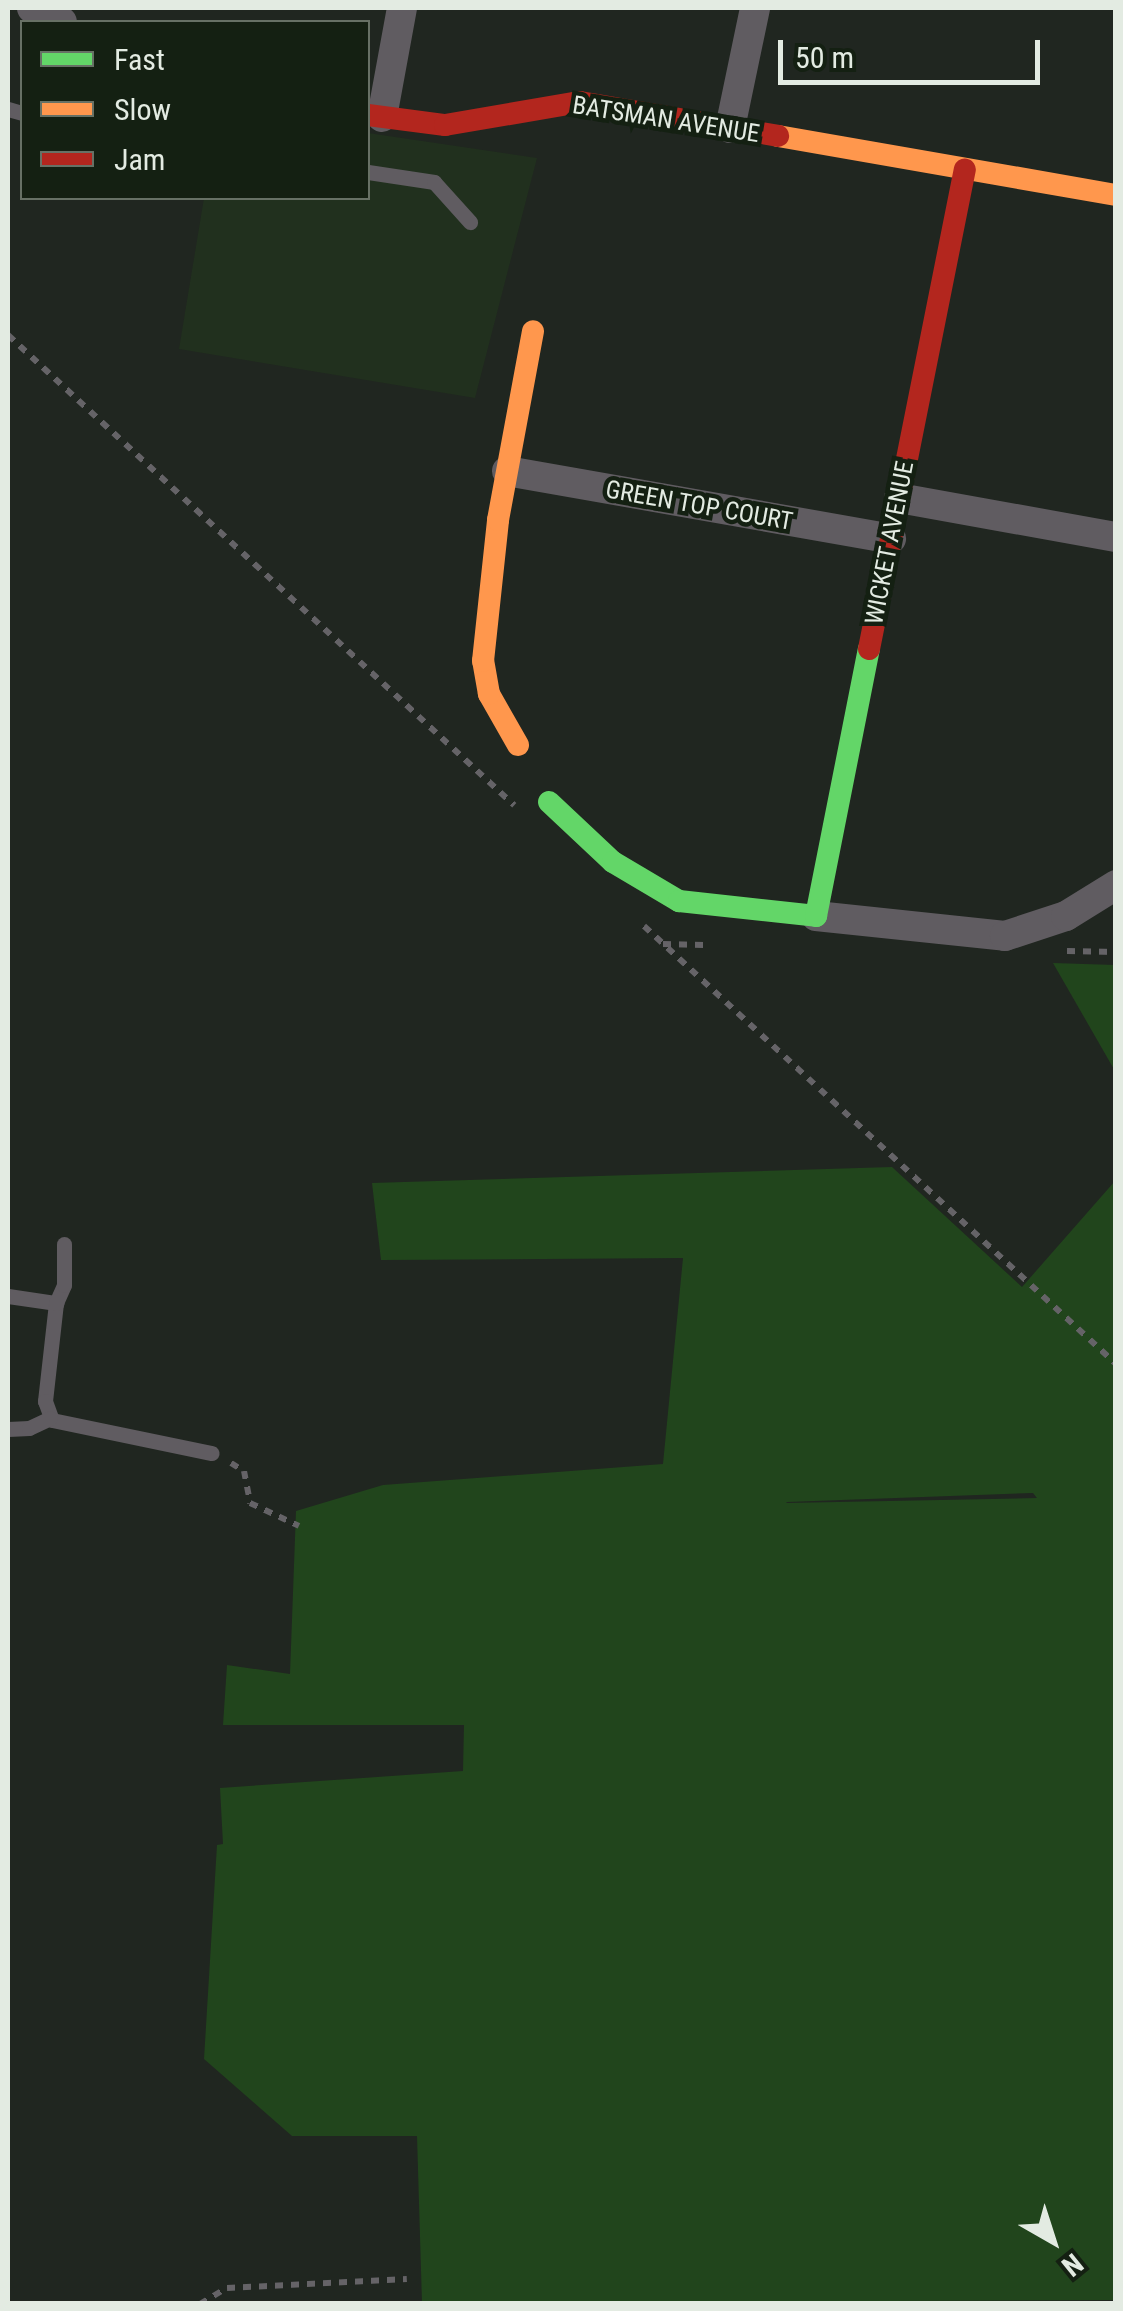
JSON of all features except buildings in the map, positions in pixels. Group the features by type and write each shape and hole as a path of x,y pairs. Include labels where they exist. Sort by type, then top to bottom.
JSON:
{"street":[{"path":"32,8 58,20"},
{"path":"375,116 402,8"},
{"path":"730,128 755,8"},
{"name":"BATSMAN AVENUE","path":"375,116 445,125 580,102 1116,195"},
{"name":"WICKET AVENUE","path":"816,916 965,170"},
{"path":"518,745 489,694 483,660 507,471 533,331"},
{"name":"GREEN TOP COURT","path":"507,471 891,539"},
{"path":"900,498 1116,537"},
{"path":"549,802 613,862 680,901 1005,936 1066,916 1116,886"}],"lane":[{"path":"370,172 434,182 470,222"},
{"path":"50,1418 45,1401 56,1304 64,1285 64,1244"},
{"path":"8,1296 56,1304"},
{"path":"8,1428 30,1428 50,1418 212,1452"}],"path":[{"path":"212,1452 244,1470 250,1503 298,1526"},
{"path":"200,2304 227,2288 407,2278"}],"shaded area":[{"path":"370,133 537,158 475,398 179,349 204,200 370,200"}],"green space":[{"path":"1053,963 1115,965 1115,1071"},
{"path":"892,1167 1022,1287 1115,1181 1115,2300 422,2303 417,2136 292,2136 204,2059 217,1845 223,1844 220,1788 463,1771 464,1725 223,1725 227,1665 290,1674 296,1511 383,1485 663,1464 683,1258 381,1260 372,1183","holes":["1033,1493 1037,1498 786,1503"]}],"traffic: fast":[{"path":"549,802 613,862 679,901 816,916 869,649"}],"traffic: slow":[{"path":"778,136 1116,195"},
{"path":"518,745 489,694 483,661 498,520 533,331"}],"traffic: jam":[{"path":"370,115 445,125 580,102 778,136"},
{"path":"869,649 965,170"}]}
